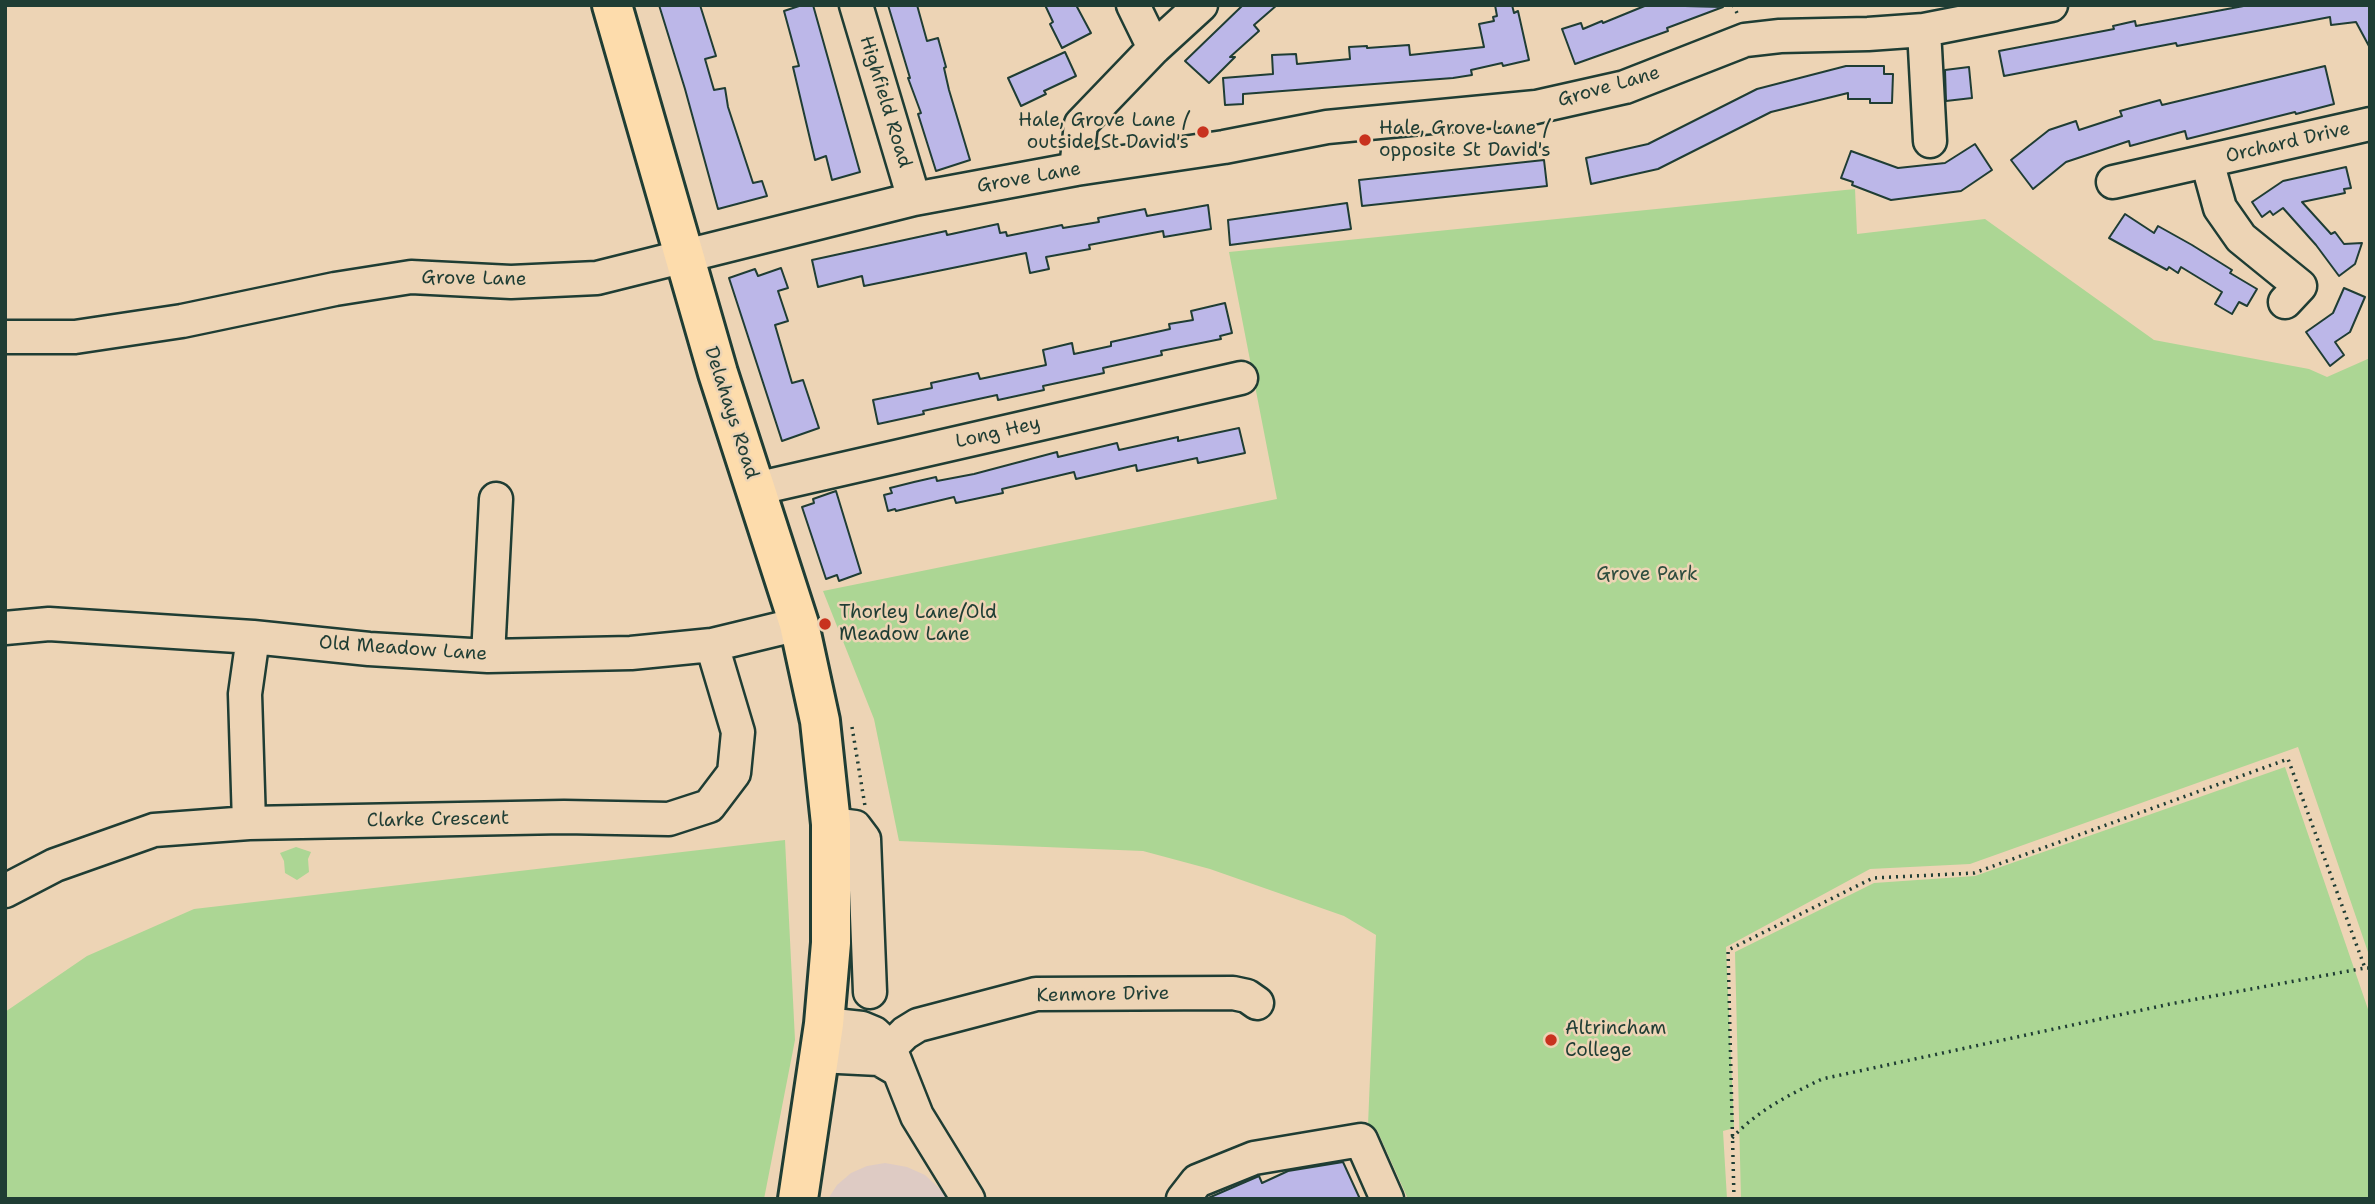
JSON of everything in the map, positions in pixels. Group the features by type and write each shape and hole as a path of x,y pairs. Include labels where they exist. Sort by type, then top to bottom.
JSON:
{"main road":[{"name":"Delahays Road","path":"612,5 684,256 799,624 820,721 831,824 831,943 822,1040 798,1199"}],"street":[{"name":"Highfield Road","path":"856,5 914,199"},
{"path":"1133,5 1154,47"},
{"path":"1076,169 1081,124 1154,47 1201,5"},
{"name":"Grove Lane","path":"5,337 75,337 183,321 335,289 411,278 511,282 597,278 914,199 1076,169 1224,147 1327,127 1536,107 1625,87 1745,40 1924,30 2052,5"},
{"path":"1924,30 1929,142"},
{"name":"Orchard Drive","path":"2113,182 2370,124"},
{"name":"Orchard Drive","path":"2207,161 2220,208 2241,238 2300,286 2285,302"},
{"name":"Long Hey","path":"755,489 1241,379"},
{"path":"488,656 496,499"},
{"name":"Old Meadow Lane","path":"5,628 49,624 488,656 631,653 712,645 799,624"},
{"path":"249,823 244,694 253,637"},
{"name":"Clarke Crescent","path":"5,891 55,864 154,830 249,823 564,817 669,819 709,806 734,772 738,732 712,645"},
{"path":"831,824 855,828 864,839 870,992"},
{"name":"Kenmore Drive","path":"889,1059 905,1033 918,1025 1036,995 1233,993 1247,996 1257,1003"},
{"path":"822,1040 889,1059 917,1116 968,1199"},
{"path":"1183,1199 1197,1181 1254,1158 1361,1140 1387,1199"}],"path":[{"path":"1732,1138 1748,1122 1780,1100 1822,1079 2170,1004 2367,968 2288,760 1974,873 1873,878 1728,950 1732,1138 1734,1199"}],"shaded area":[{"path":"885,1163 907,1167 925,1175 951,1199 828,1199 837,1185 851,1173 867,1166"}],"green space":[{"name":"Grove Park","path":"1855,189 1857,234 1985,219 2154,340 2309,369 2327,377 2370,358 2370,958 2298,747 1970,864 1870,869 1726,947 1734,1128 1723,1131 1727,1199 1408,1199 1377,1130 1368,1125 1376,935 1344,916 1210,869 1143,851 899,841 874,719 823,591 1277,499 1229,252"},
{"path":"2285,767 2370,1015 2370,1199 1741,1199 1735,952 1874,883 1975,876"},
{"path":"785,840 795,1040 764,1199 5,1199 5,1012 87,956 194,909"},
{"path":"296,847 311,852 308,859 309,872 297,880 285,873 280,853"}],"building":[{"path":"659,5 700,5 716,56 705,59 714,90 725,88 728,107 753,183 762,181 767,196 718,209"},
{"path":"802,5 813,5 860,172 832,180 826,156 815,160 793,67 799,66 784,11"},
{"path":"888,5 917,5 927,41 938,38 949,90 970,160 936,171"},
{"path":"1045,5 1076,5 1091,33 1062,48 1050,24 1053,22"},
{"path":"1243,5 1277,5 1254,25 1259,31 1230,57 1235,57 1209,83 1185,61"},
{"path":"1495,5 1512,5 1514,13 1518,11 1529,60 1471,70 1472,75 1453,78 1243,94 1243,104 1225,105 1223,78 1273,74 1272,55 1296,54 1297,64 1350,59 1349,47 1409,45 1410,55 1484,47 1479,24 1494,21 1493,17 1497,16"},
{"path":"1647,5 1723,7 1667,28 1668,31 1575,64 1562,29 1581,23 1583,29"},
{"path":"2249,5 2370,5 2370,48 2356,22 2331,25 2330,17 2004,76 1999,51 2114,29 2113,26 2135,21 2136,26"},
{"path":"1065,52 1076,76 1044,91 1046,94 1021,106 1008,78"},
{"path":"1846,66 1884,66 1884,74 1893,74 1892,103 1848,99 1848,93 1771,112 1658,169 1591,184 1586,158 1648,144 1757,89"},
{"path":"2325,66 2334,104 2187,139 2185,131 2130,146 2129,141 2066,162 2033,189 2011,160 2049,130 2076,121 2079,130 2122,116 2120,111 2160,100 2162,105"},
{"path":"1969,67 1972,98 1946,101 1945,70"},
{"path":"1975,144 1992,170 1961,191 1891,200 1841,178 1851,151 1898,168 1945,163"},
{"path":"1544,160 1547,186 1362,206 1359,180"},
{"path":"2346,167 2351,188 2344,189 2345,193 2302,202 2331,234 2335,232 2344,244 2362,243 2355,264 2339,276 2283,208 2273,215 2270,211 2262,217 2252,202 2283,181"},
{"path":"1347,203 1351,229 1230,245 1228,220"},
{"path":"1208,205 1211,229 1164,237 1163,231 1089,245 1090,249 1046,257 1049,269 1030,273 1026,253 864,286 862,276 818,287 812,260 946,231 947,235 998,224 1000,233 1006,232 1007,236 1062,225 1063,228 1099,222 1098,218 1145,209 1147,216"},
{"path":"2125,214 2154,233 2158,226 2232,270 2230,273 2257,289 2247,306 2239,302 2232,314 2215,304 2222,292 2181,267 2178,273 2169,267 2167,270 2109,238"},
{"path":"781,268 788,288 778,291 788,321 775,325 792,383 803,380 819,428 782,441 729,278 755,269 758,276"},
{"path":"2344,288 2365,297 2350,332 2335,342 2344,355 2330,366 2306,332 2333,313"},
{"path":"1225,303 1232,333 1220,336 1221,339 1161,351 1162,355 1103,368 1104,373 1043,386 1044,390 998,400 997,395 878,424 873,400 932,388 931,383 978,373 980,379 1046,365 1043,350 1072,343 1074,354 1111,346 1111,342 1170,329 1169,324 1193,320 1191,311"},
{"path":"1239,428 1245,453 1198,463 1197,458 1137,471 1136,465 1076,479 1074,472 1002,489 1003,493 956,503 954,497 896,511 888,511 884,495 892,493 890,488 914,482 974,474 1057,452 1058,457 1117,443 1119,450 1178,437 1178,441"},
{"path":"836,491 861,573 839,581 837,575 826,579 802,507 814,503 813,499"},
{"path":"1343,1162 1360,1199 1206,1199 1259,1176 1262,1183 1288,1171"}],"place":[{"name":"Hale, Grove Lane / outside St David's","path":"1203,132"},
{"name":"Hale, Grove Lane / opposite St David's","path":"1365,140"},
{"name":"Thorley Lane/Old Meadow Lane","path":"825,624"},
{"name":"Altrincham College","path":"1551,1040"}]}
